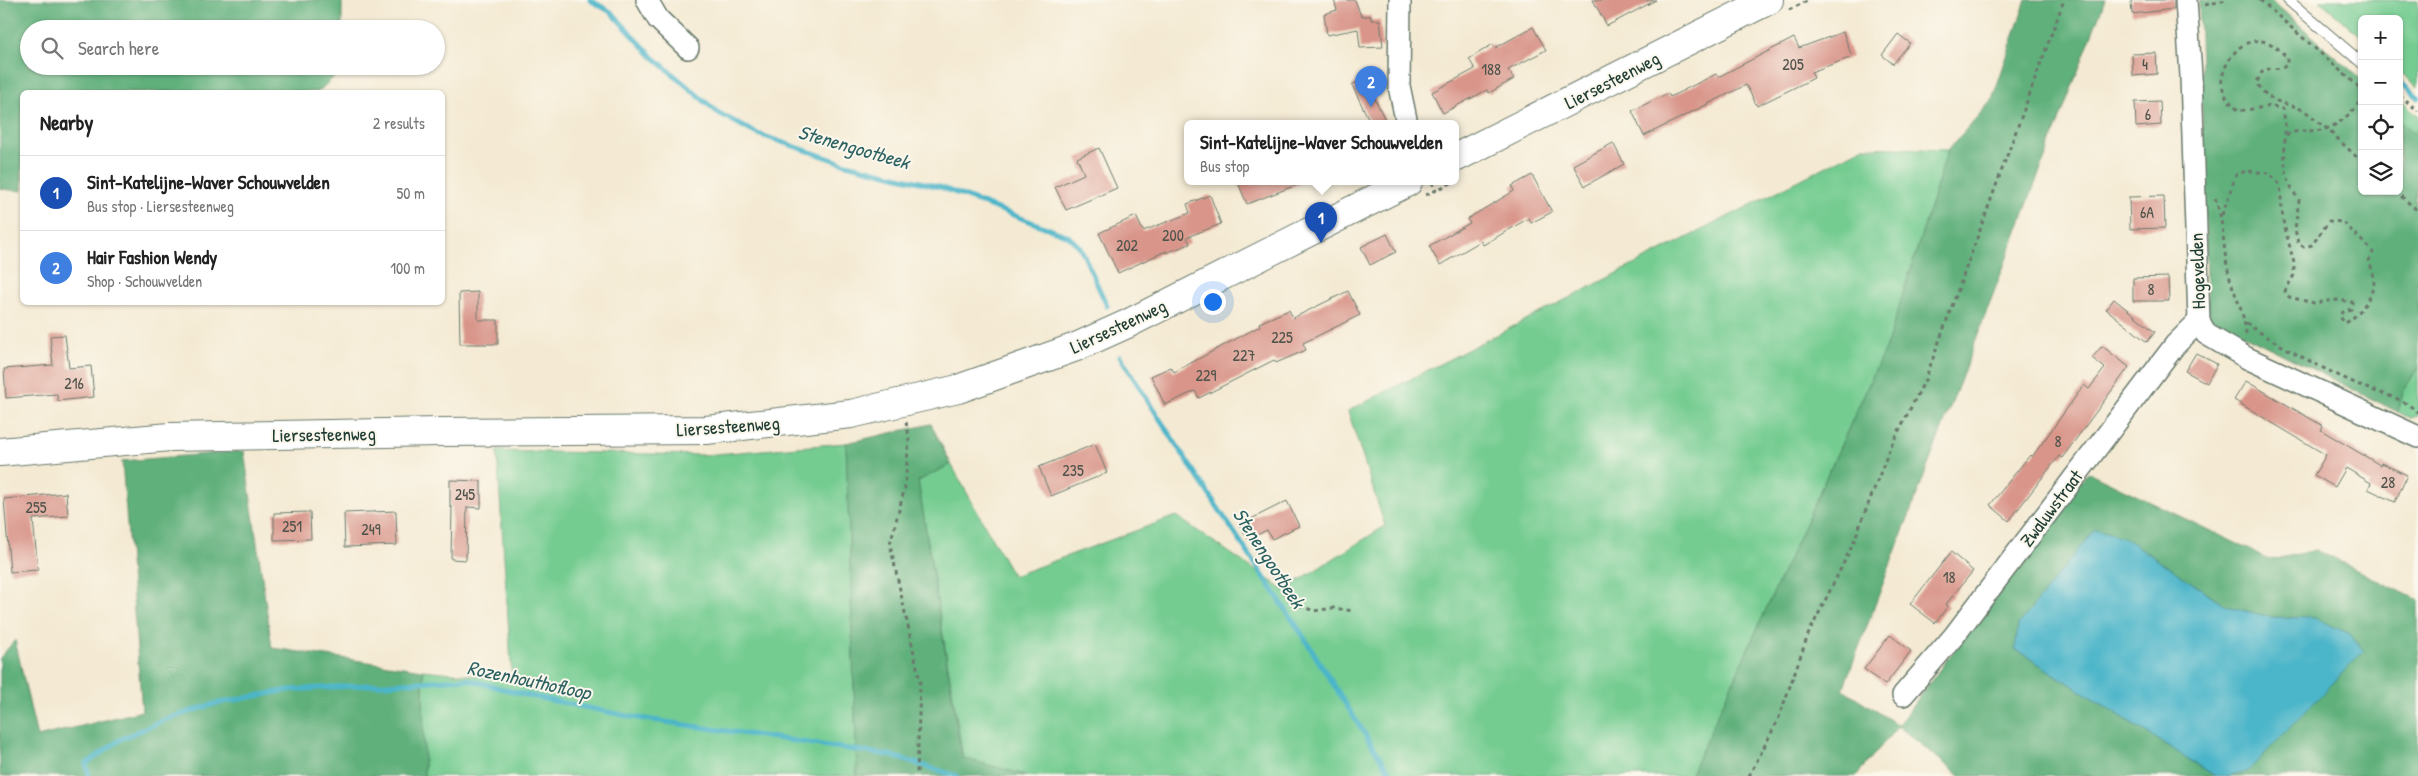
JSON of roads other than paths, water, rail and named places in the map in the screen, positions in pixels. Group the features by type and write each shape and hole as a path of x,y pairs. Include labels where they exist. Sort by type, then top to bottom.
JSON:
{"main road":[{"name":"Liersesteenweg","path":"1459,156 1769,0"},
{"name":"Liersesteenweg","path":"0,452 170,437 706,430 851,414 958,389 1076,347 1127,324 1402,185"}],"street":[{"path":"647,0 658,19 688,48"},
{"path":"1400,0 1399,86 1406,120"},
{"name":"Hogevelden","path":"2186,0 2192,76 2199,321 2206,334 2247,358 2418,436"},
{"name":"Zwaluwstraat","path":"1903,695 1954,636 2175,345 2199,321"}],"lane":[{"path":"2288,0 2358,61"}],"water":[{"path":"2095,529 2123,537 2227,606 2270,617 2315,618 2350,634 2364,651 2248,771 2227,776 2215,776 2015,649 2018,625"}],"waterway":[{"name":"Stenengootbeek","path":"590,0 611,12 653,57 717,112 755,133 846,164 940,187 1068,236 1080,247 1107,306"},
{"path":"2403,85 2418,97"},
{"name":"Stenengootbeek","path":"1120,356 1393,776"},
{"name":"Rozenhouthofloop","path":"89,776 86,764 121,739 164,720 214,704 288,690 466,679 526,695 632,717 889,755 957,776"}],"place":[{"name":"Hair Fashion Wendy","path":"1371,107"},
{"name":"Sint-Katelijne-Waver Schouwvelden","path":"1321,243"}]}
